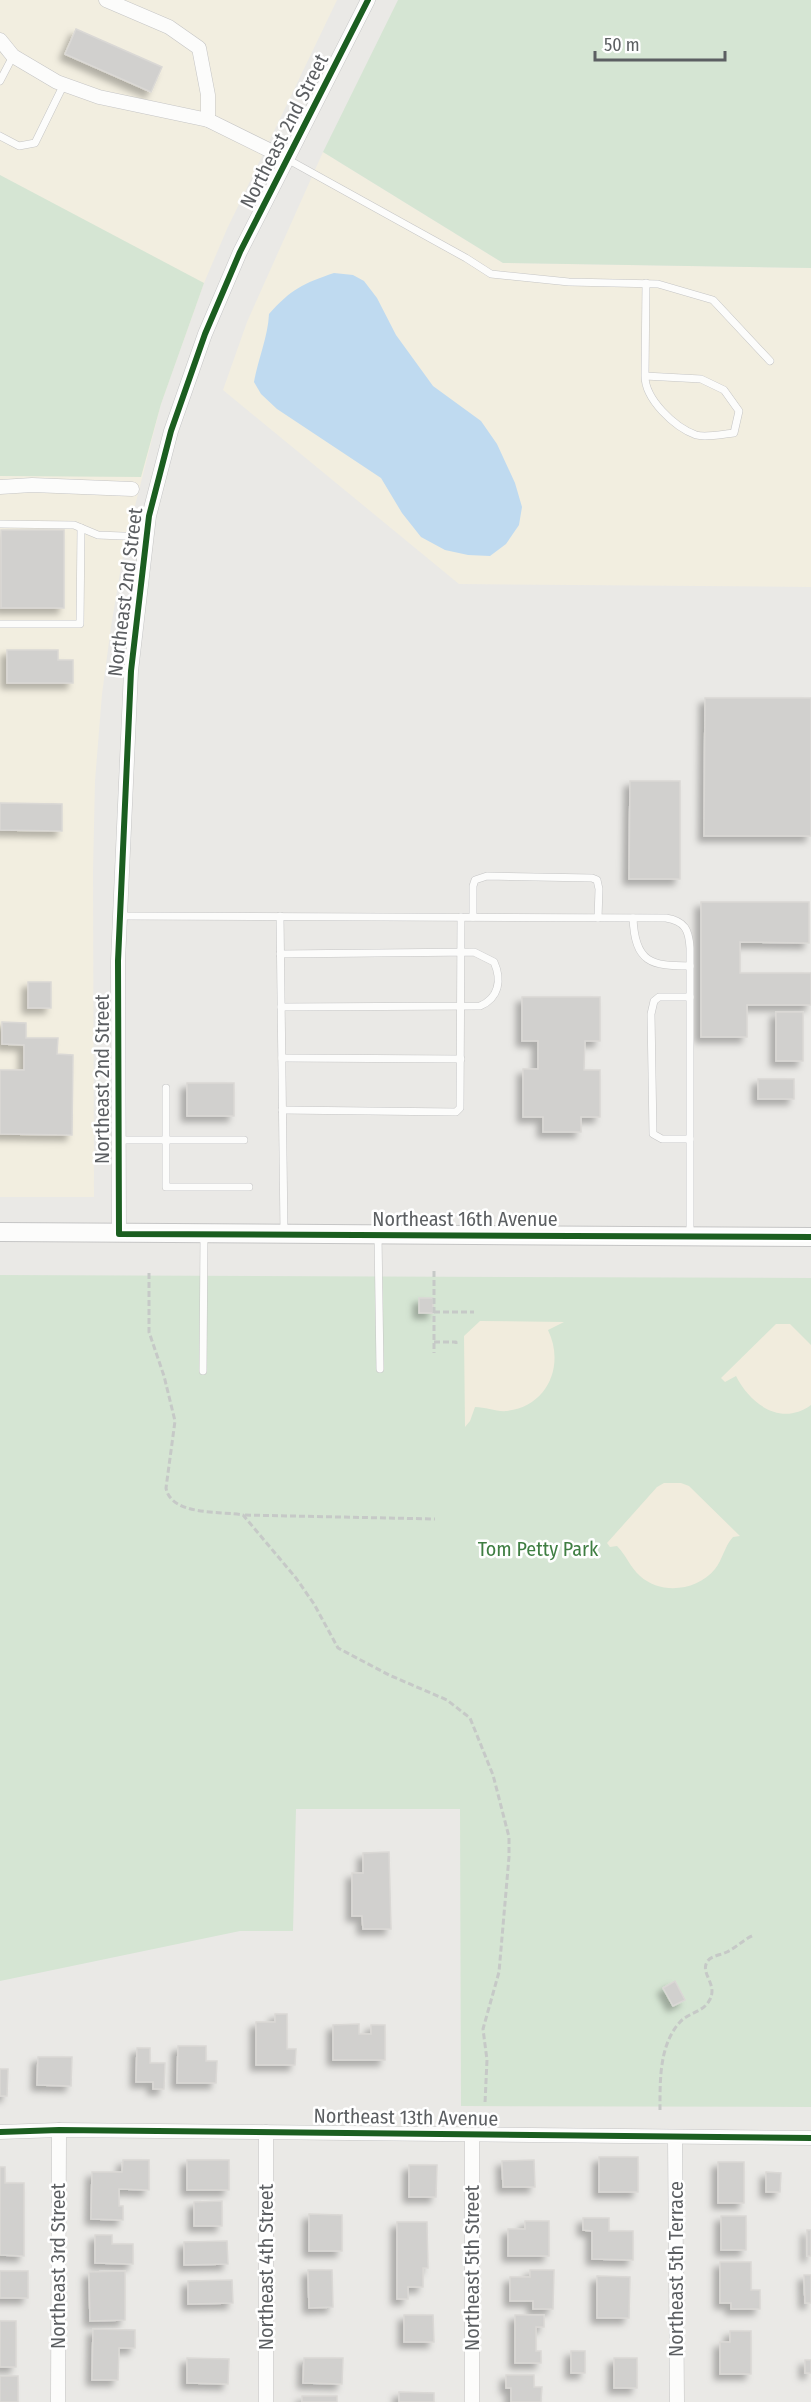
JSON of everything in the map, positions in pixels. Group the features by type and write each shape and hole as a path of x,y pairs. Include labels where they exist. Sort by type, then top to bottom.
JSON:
{"street":[{"path":"106,0 169,27 199,48 208,95 208,120"},
{"name":"Northeast 2nd Street","path":"119,1234 117,979 131,671 150,516 171,431 205,334 240,252 368,0"},
{"path":"0,40 14,57 64,84 99,97 208,120 288,159"},
{"path":"0,487 32,485 132,489"},
{"name":"Northeast 16th Avenue","path":"0,1232 811,1237"},
{"name":"Northeast 13th Avenue","path":"0,2133 59,2130 811,2138"},
{"name":"Northeast 3rd Street","path":"58,2402 59,2130"},
{"name":"Northeast 4th Street","path":"266,2132 266,2402"},
{"name":"Northeast 5th Street","path":"472,2135 472,2402"},
{"name":"Northeast 5th Terrace","path":"675,2137 677,2402"}],"lane":[{"path":"0,81 14,57"},
{"path":"0,136 19,146 35,143 64,84"},
{"path":"288,159 491,274 569,282 658,284 713,300 770,361"},
{"path":"645,376 701,379 724,390 739,411 734,433 697,435 666,417 645,387 645,376 646,284"},
{"path":"0,524 74,525 98,536 147,537"},
{"path":"0,624 81,624 81,528"},
{"path":"473,917 475,880 487,876 592,878 597,880 599,889 598,918"},
{"path":"120,915 666,918 682,923 689,932 690,966 690,1236"},
{"path":"280,915 284,1234"},
{"path":"282,1110 456,1112 461,1103 461,917"},
{"path":"633,918 636,944 645,958 656,964 690,966"},
{"path":"280,954 474,952 494,962 498,976 498,988 493,999 480,1006 281,1007"},
{"path":"690,997 659,997 654,1001 651,1014 653,1134 662,1139 690,1139"},
{"path":"282,1058 461,1059"},
{"path":"166,1088 166,1187 249,1187"},
{"path":"118,1140 244,1140"},
{"path":"203,1371 204,1234"},
{"path":"378,1235 380,1369"}],"path":[{"path":"434,1271 434,1353"},
{"path":"149,1273 149,1332 164,1376 175,1421 166,1488 171,1501 198,1511 243,1515 435,1519"},
{"path":"434,1312 474,1312"},
{"path":"434,1342 456,1342 456,1347"},
{"path":"243,1515 296,1578 314,1604 338,1648 389,1675 447,1700 470,1718 493,1774 509,1837 499,1971 483,2029 487,2060 485,2103"},
{"path":"660,2110 664,2053 673,2031 681,2020 701,2010 711,1998 712,1985 706,1971 708,1959 726,1953 754,1935"}],"shaded area":[{"path":"0,0 337,0 227,229 204,283 161,404 124,549 102,694 95,781 94,1197 0,1197"},
{"path":"323,152 503,263 811,268 811,587 459,584 223,390 247,322"}],"green space":[{"path":"398,0 811,0 811,268 503,263 323,152"},
{"path":"0,175 204,283 161,404 141,477 0,476"},
{"name":"Tom Petty Park","path":"0,1275 811,1278 811,2107 461,2106 460,1809 296,1809 293,1931 240,1931 0,1981"}],"sand":[{"path":"480,1321 564,1322 548,1330 555,1357 549,1382 542,1392 521,1408 499,1411 475,1407 465,1427 464,1336"},
{"path":"776,1324 790,1324 811,1345 811,1405 789,1414 778,1413 758,1403 749,1395 736,1376 725,1382 721,1378"},
{"path":"664,1483 681,1483 689,1486 740,1536 733,1537 718,1565 707,1576 699,1582 679,1588 658,1586 649,1582 640,1576 617,1546 610,1547 607,1543 657,1487"}],"water":[{"path":"334,273 353,275 364,281 377,298 396,335 433,386 481,421 497,444 515,483 522,507 519,525 506,544 490,556 468,555 445,550 421,537 402,513 381,478 277,409 261,394 254,382 269,314 298,288"}],"building":[{"path":"76,29 162,67 151,92 65,54"},
{"path":"1,530 64,530 64,608 1,608"},
{"path":"7,650 58,650 58,660 73,660 73,683 7,683"},
{"path":"705,698 811,698 811,836 704,836"},
{"path":"630,781 680,781 680,879 629,879"},
{"path":"0,803 62,804 62,831 0,830"},
{"path":"701,902 809,902 809,943 740,942 740,973 811,973 811,1005 747,1005 747,1037 701,1037"},
{"path":"28,982 51,982 51,1008 28,1008"},
{"path":"522,997 600,997 600,1041 585,1041 584,1070 600,1070 600,1117 581,1117 581,1132 543,1132 543,1117 523,1117 523,1069 538,1069 538,1041 522,1041"},
{"path":"776,1012 803,1012 803,1061 776,1061"},
{"path":"2,1022 26,1023 26,1038 58,1038 57,1054 73,1055 72,1135 0,1134 0,1070 24,1070 24,1045 2,1044"},
{"path":"758,1079 794,1079 794,1099 758,1099"},
{"path":"187,1083 234,1083 234,1116 187,1116"},
{"path":"419,1298 433,1298 433,1313 419,1313"},
{"path":"389,1852 391,1929 363,1929 362,1916 352,1916 352,1873 363,1873 363,1853"},
{"path":"675,1981 685,2000 673,2006 663,1988"},
{"path":"275,2014 287,2014 287,2049 296,2049 295,2065 256,2065 256,2022 275,2022"},
{"path":"359,2024 359,2034 371,2034 371,2025 385,2025 385,2060 333,2060 333,2025"},
{"path":"178,2046 206,2046 206,2061 217,2061 216,2083 177,2083"},
{"path":"137,2048 150,2048 150,2063 165,2063 164,2089 153,2089 153,2082 136,2082"},
{"path":"38,2057 72,2057 71,2086 37,2085"},
{"path":"0,2069 8,2069 7,2096 0,2096"},
{"path":"599,2157 638,2157 638,2192 599,2192"},
{"path":"123,2160 149,2160 149,2190 119,2189 119,2206 123,2206 123,2220 91,2219 92,2172 122,2172"},
{"path":"187,2160 229,2160 229,2190 187,2190"},
{"path":"534,2160 535,2187 503,2187 502,2161"},
{"path":"718,2162 744,2162 744,2203 718,2203"},
{"path":"409,2165 437,2165 436,2197 409,2197"},
{"path":"0,2167 5,2167 5,2183 24,2183 24,2256 0,2255"},
{"path":"766,2172 781,2173 780,2192 766,2192"},
{"path":"222,2201 222,2226 194,2226 194,2202"},
{"path":"309,2214 342,2215 342,2251 309,2251"},
{"path":"721,2216 746,2216 746,2250 721,2250"},
{"path":"583,2218 609,2218 609,2231 633,2231 633,2260 592,2259 592,2231 583,2230"},
{"path":"525,2221 549,2221 549,2256 508,2256 508,2229 525,2229"},
{"path":"397,2222 427,2222 428,2268 423,2268 423,2287 408,2287 408,2299 397,2299"},
{"path":"807,2230 811,2230 811,2256 807,2256"},
{"path":"95,2235 112,2235 112,2244 133,2244 133,2264 95,2263"},
{"path":"227,2241 228,2264 184,2265 184,2242"},
{"path":"720,2262 751,2262 751,2290 760,2290 760,2309 731,2309 731,2303 720,2303"},
{"path":"308,2270 332,2270 333,2307 309,2308"},
{"path":"530,2270 554,2270 553,2309 533,2309 533,2301 510,2301 510,2277 530,2277"},
{"path":"0,2271 28,2271 28,2298 0,2298"},
{"path":"125,2271 125,2320 90,2321 89,2272"},
{"path":"804,2275 811,2275 811,2303 805,2303"},
{"path":"597,2276 630,2277 629,2318 597,2318"},
{"path":"232,2280 233,2303 188,2304 188,2281"},
{"path":"404,2315 433,2315 434,2342 404,2342"},
{"path":"515,2315 544,2315 544,2327 536,2327 536,2351 541,2351 541,2363 515,2363"},
{"path":"0,2321 16,2321 16,2367 0,2367"},
{"path":"93,2329 135,2330 135,2348 119,2348 118,2380 92,2380"},
{"path":"730,2331 751,2331 751,2374 720,2374 720,2342 730,2342"},
{"path":"571,2351 585,2351 585,2373 571,2373"},
{"path":"187,2358 229,2359 228,2384 187,2383"},
{"path":"304,2358 343,2358 342,2384 303,2383"},
{"path":"614,2358 637,2358 637,2388 614,2388"},
{"path":"805,2360 811,2360 811,2373 805,2373"},
{"path":"506,2375 534,2375 534,2387 542,2387 541,2402 511,2402 511,2388 506,2388"},
{"path":"0,2376 18,2376 18,2402 0,2402"},
{"path":"399,2392 434,2393 434,2402 399,2402"},
{"path":"302,2396 337,2396 337,2402 302,2402"}],"cycle path":[{"path":"368,0 240,252 205,334 171,431 149,516 131,671 118,961 119,1234 811,1237"},
{"path":"0,2132 59,2130 811,2138"}]}
